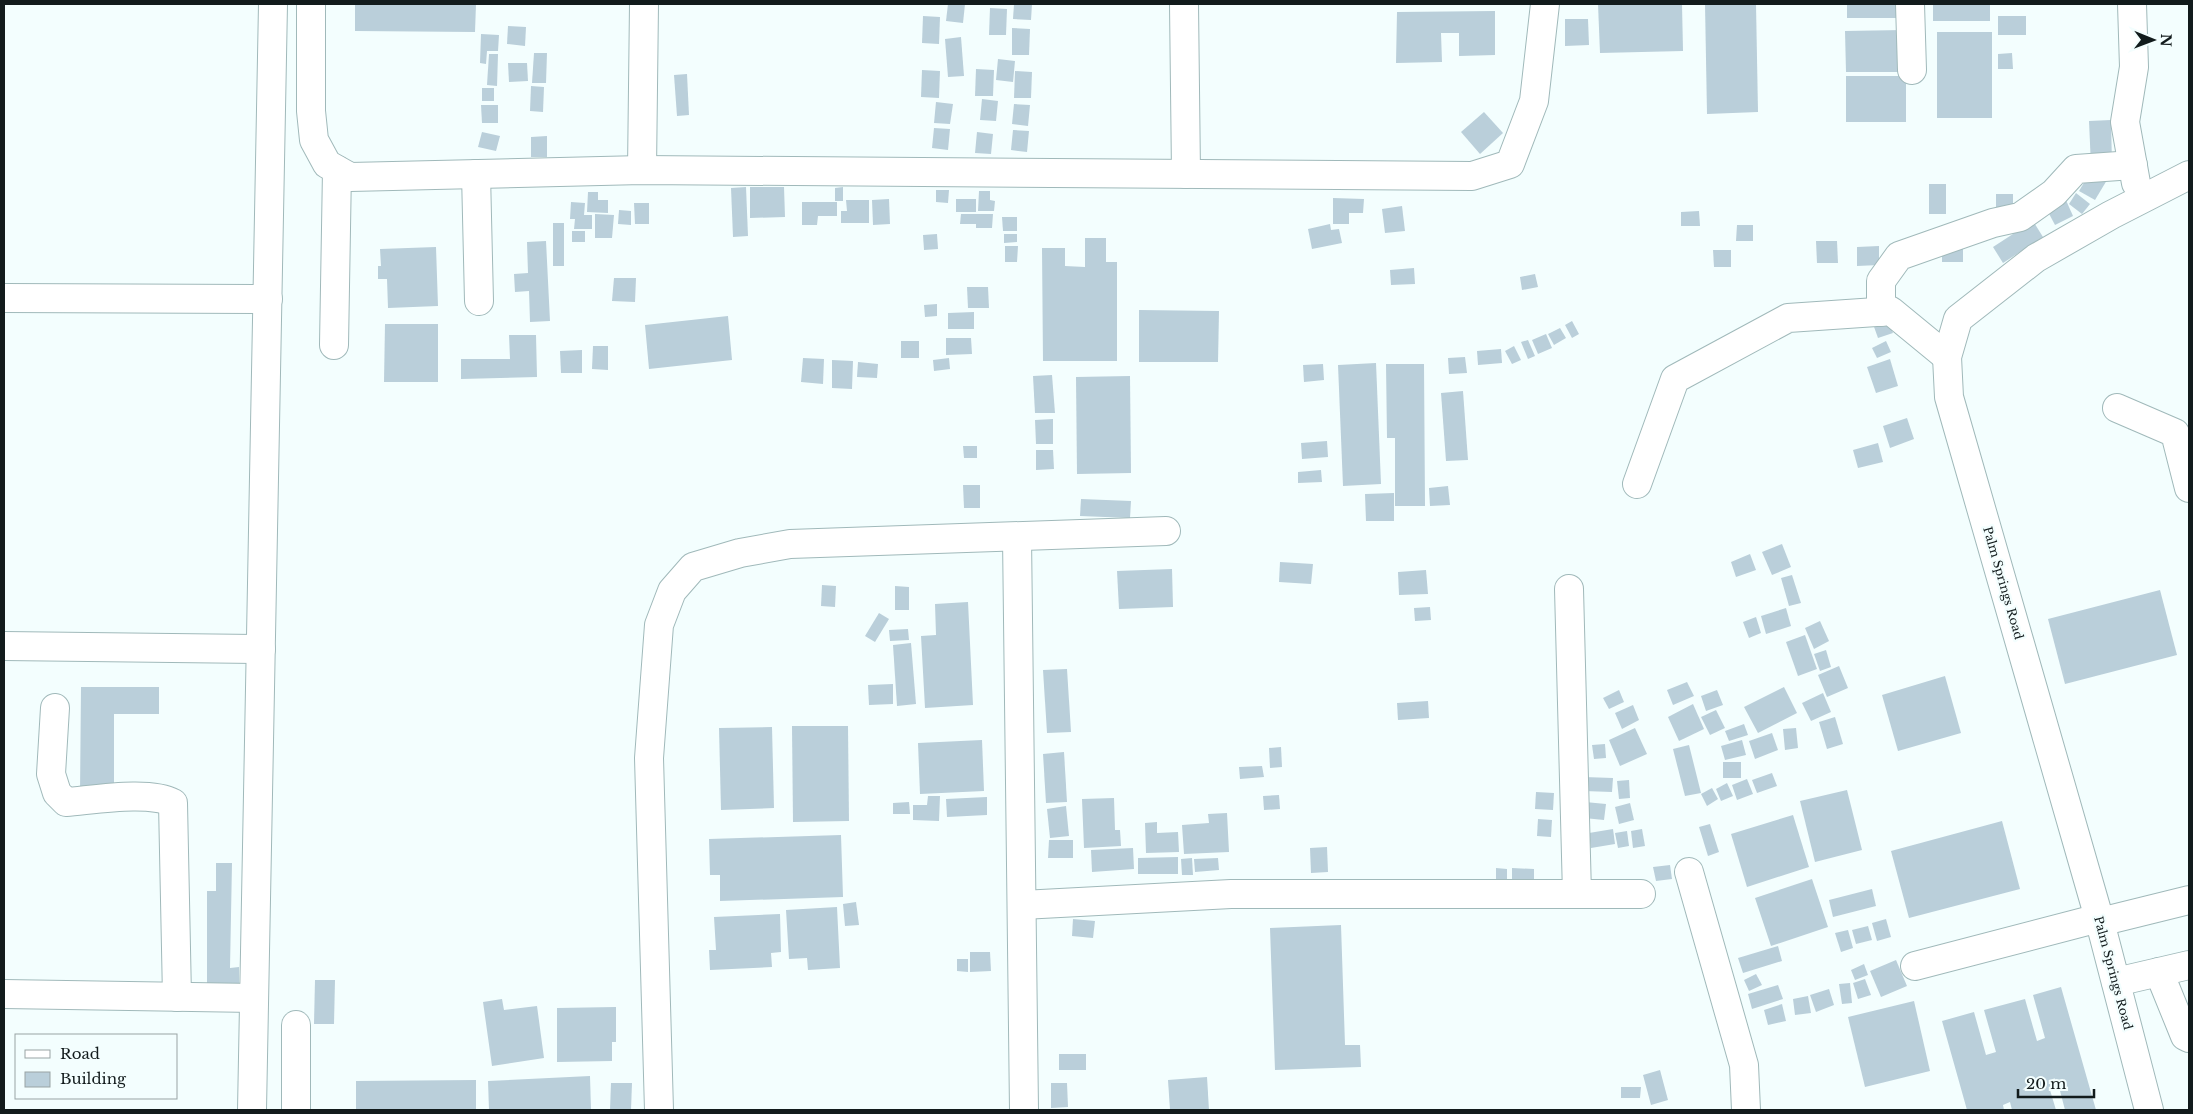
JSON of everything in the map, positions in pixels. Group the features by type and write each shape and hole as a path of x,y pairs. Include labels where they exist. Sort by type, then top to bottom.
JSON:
{"street":[{"path":"252,1110 274,4"},
{"path":"311,4 311,111 314,140 327,164 350,177 642,170 1472,176 1510,164 1534,101 1545,4"},
{"path":"642,170 644,4"},
{"path":"1184,4 1186,174"},
{"path":"1910,4 1912,70"},
{"path":"2132,4 2134,67 2125,122 2138,201"},
{"path":"1881,312 1881,281 1899,256 1993,223 2020,217 2054,193 2076,169 2133,165"},
{"path":"334,345 337,170"},
{"path":"476,174 479,302"},
{"name":"Palm Springs Road","path":"2149,1110 2100,920 1949,397 1947,357 1958,319 2036,258 2111,214 2189,174"},
{"path":"4,298 268,300"},
{"path":"1637,484 1675,379 1788,318 1891,311 1947,357"},
{"path":"2118,408 2182,429 2189,488"},
{"path":"659,1110 649,758 659,626 672,591 693,567 740,553 790,544 1166,531"},
{"path":"1018,537 1024,1110"},
{"path":"1570,589 1577,894"},
{"path":"4,646 261,649"},
{"path":"55,708 51,774 57,793 66,802 108,798 152,797 166,800 172,804 177,997"},
{"path":"1689,872 1744,1065 1746,1110"},
{"path":"1022,905 1231,894 1641,894"},
{"path":"1915,966 2189,900"},
{"path":"2116,982 2189,966"},
{"path":"2159,972 2185,1036 2189,1038"},
{"path":"4,994 254,998"},
{"path":"296,1025 296,1110"}],"building":[{"path":"355,4 476,4 475,32 355,31"},
{"path":"948,4 965,4 963,23 946,21"},
{"path":"1014,4 1032,4 1031,20 1013,19"},
{"path":"1598,4 1682,4 1683,51 1600,53"},
{"path":"1705,4 1756,4 1758,112 1707,114"},
{"path":"1847,4 1897,4 1897,18 1847,18"},
{"path":"1933,4 1990,4 1990,21 1933,21"},
{"path":"990,8 1007,9 1006,35 989,35"},
{"path":"1495,11 1495,55 1459,56 1459,33 1441,33 1442,62 1396,63 1397,12"},
{"path":"923,16 940,17 939,44 922,43"},
{"path":"1998,16 2026,16 2026,35 1998,35"},
{"path":"1565,19 1588,19 1589,45 1565,46"},
{"path":"508,26 526,27 525,46 507,44"},
{"path":"1012,28 1030,29 1029,55 1012,55"},
{"path":"1903,30 1903,72 1846,72 1845,31"},
{"path":"1937,32 1992,32 1992,118 1937,118"},
{"path":"481,34 499,35 498,51 487,51 486,64 480,63"},
{"path":"961,37 964,76 948,77 945,39"},
{"path":"534,53 547,53 546,83 532,83"},
{"path":"2012,53 2013,69 1998,69 1998,54"},
{"path":"489,54 498,54 497,86 487,85"},
{"path":"998,59 1015,61 1013,82 996,80"},
{"path":"508,63 527,63 528,81 509,82"},
{"path":"976,69 994,70 993,96 975,96"},
{"path":"922,70 940,71 939,98 921,97"},
{"path":"1015,71 1032,72 1031,98 1014,98"},
{"path":"687,74 689,115 677,116 674,75"},
{"path":"1846,76 1906,76 1906,122 1846,122"},
{"path":"531,86 544,87 543,112 530,111"},
{"path":"482,88 494,88 494,101 482,101"},
{"path":"982,99 998,101 996,121 980,120"},
{"path":"936,102 953,104 950,124 934,123"},
{"path":"1014,104 1030,105 1028,126 1012,124"},
{"path":"481,105 498,105 498,123 482,123"},
{"path":"1484,112 1503,133 1480,154 1461,132"},
{"path":"2111,120 2112,165 2091,166 2089,121"},
{"path":"934,128 950,129 948,150 932,148"},
{"path":"1013,130 1029,131 1027,152 1011,150"},
{"path":"482,132 500,136 496,151 478,147"},
{"path":"977,132 993,134 991,154 975,153"},
{"path":"547,136 547,157 531,157 531,137"},
{"path":"2091,171 2107,180 2095,200 2079,191"},
{"path":"1929,184 1946,184 1946,214 1929,214"},
{"path":"746,187 748,236 733,237 731,188"},
{"path":"750,187 784,187 785,217 750,218"},
{"path":"843,187 843,201 835,201 835,188"},
{"path":"936,190 949,190 948,203 936,202"},
{"path":"979,191 990,191 990,200 995,201 994,211 978,211"},
{"path":"588,192 598,192 598,200 608,200 608,213 587,212"},
{"path":"2076,193 2090,204 2082,214 2069,204"},
{"path":"1996,194 2013,194 2013,214 1996,214"},
{"path":"1333,198 1364,199 1363,213 1349,213 1349,224 1333,224"},
{"path":"2065,198 2073,216 2055,225 2046,208"},
{"path":"889,199 890,224 873,225 872,200"},
{"path":"956,199 976,199 976,212 956,212"},
{"path":"846,200 869,200 869,223 841,223 841,211 847,211"},
{"path":"571,202 585,203 584,215 592,215 592,229 574,229 575,219 570,219"},
{"path":"802,202 837,202 837,216 818,216 817,225 802,225"},
{"path":"634,203 649,203 649,224 635,224"},
{"path":"1402,206 1405,231 1385,233 1382,209"},
{"path":"619,210 631,211 631,225 618,224"},
{"path":"1699,211 1700,226 1681,226 1681,212"},
{"path":"595,214 614,215 612,238 595,238"},
{"path":"961,214 993,214 992,228 976,228 976,224 960,224"},
{"path":"1002,217 1017,217 1017,231 1003,231"},
{"path":"2033,221 2043,237 2003,263 1993,247"},
{"path":"553,223 564,223 564,266 553,266"},
{"path":"1330,224 1331,230 1339,229 1342,243 1312,249 1308,229"},
{"path":"1737,225 1753,225 1753,241 1736,241"},
{"path":"572,231 585,231 585,242 572,242"},
{"path":"937,234 938,249 924,250 923,235"},
{"path":"1004,234 1017,234 1017,242 1004,243"},
{"path":"1085,238 1106,238 1106,262 1117,262 1117,361 1043,361 1042,248 1065,248 1065,266 1085,267"},
{"path":"546,241 550,321 530,322 529,291 515,292 514,274 528,273 527,242"},
{"path":"1816,241 1837,241 1838,263 1817,263"},
{"path":"1005,246 1018,246 1017,262 1005,262"},
{"path":"1879,246 1879,265 1857,266 1857,247"},
{"path":"436,247 438,306 388,308 387,279 378,279 378,266 381,266 380,249"},
{"path":"1942,249 1963,249 1963,262 1942,262"},
{"path":"1713,250 1731,250 1731,267 1714,267"},
{"path":"1414,268 1415,284 1391,285 1390,270"},
{"path":"1535,274 1538,287 1522,290 1520,277"},
{"path":"614,278 636,278 635,302 612,301"},
{"path":"967,287 988,287 989,308 968,308"},
{"path":"937,304 937,316 925,317 924,305"},
{"path":"1139,310 1219,311 1218,362 1139,362"},
{"path":"974,312 974,329 948,329 948,313"},
{"path":"728,316 732,360 649,369 645,325"},
{"path":"1887,319 1893,333 1878,338 1873,324"},
{"path":"1572,321 1579,334 1572,338 1565,325"},
{"path":"385,324 438,324 438,382 384,382"},
{"path":"1560,328 1566,338 1554,345 1548,334"},
{"path":"1546,334 1552,348 1538,354 1532,340"},
{"path":"509,335 536,335 537,377 461,379 461,359 510,359"},
{"path":"946,338 971,338 972,354 946,355"},
{"path":"1528,340 1535,356 1528,359 1521,342"},
{"path":"901,341 919,341 919,358 901,358"},
{"path":"1886,341 1891,352 1877,358 1872,348"},
{"path":"593,346 608,346 608,370 592,369"},
{"path":"1514,346 1521,360 1512,364 1505,351"},
{"path":"1501,349 1502,363 1478,365 1477,351"},
{"path":"582,350 582,373 561,373 560,351"},
{"path":"1465,357 1467,373 1449,374 1448,358"},
{"path":"803,358 824,359 823,384 801,382"},
{"path":"949,358 950,369 934,371 933,360"},
{"path":"1890,359 1898,386 1876,393 1867,367"},
{"path":"832,360 853,361 852,389 832,388"},
{"path":"858,362 878,364 877,378 857,377"},
{"path":"1376,363 1381,484 1343,486 1338,365"},
{"path":"1323,364 1324,380 1304,382 1303,365"},
{"path":"1386,364 1424,364 1425,506 1395,506 1395,438 1387,438"},
{"path":"1052,375 1055,413 1035,413 1033,376"},
{"path":"1130,376 1131,473 1077,474 1076,377"},
{"path":"1463,391 1468,460 1446,461 1441,393"},
{"path":"1907,418 1914,439 1890,448 1883,426"},
{"path":"1053,419 1053,444 1036,444 1035,420"},
{"path":"1327,441 1328,457 1302,459 1301,443"},
{"path":"1878,443 1883,462 1858,468 1853,450"},
{"path":"963,446 977,446 977,458 964,458"},
{"path":"1036,450 1053,450 1054,469 1036,470"},
{"path":"1321,470 1322,482 1298,483 1298,472"},
{"path":"963,485 980,485 980,508 964,508"},
{"path":"1448,486 1450,505 1430,506 1429,488"},
{"path":"1394,493 1394,521 1366,521 1365,494"},
{"path":"1081,499 1131,501 1130,518 1080,516"},
{"path":"1782,544 1791,567 1772,575 1762,552"},
{"path":"1750,554 1756,570 1736,577 1731,562"},
{"path":"1280,562 1313,564 1311,584 1279,582"},
{"path":"1172,569 1173,607 1119,609 1117,571"},
{"path":"1426,570 1428,594 1399,595 1398,572"},
{"path":"1792,575 1801,603 1789,606 1781,578"},
{"path":"822,585 836,586 835,607 821,606"},
{"path":"895,586 909,587 909,610 895,610"},
{"path":"2160,590 2177,655 2065,684 2048,619"},
{"path":"968,602 973,705 925,708 921,636 936,635 935,604"},
{"path":"1430,607 1431,620 1415,621 1414,608"},
{"path":"1786,608 1791,626 1766,634 1761,616"},
{"path":"879,613 889,619 875,642 865,636"},
{"path":"1756,617 1761,633 1749,638 1743,622"},
{"path":"1820,621 1829,641 1814,649 1805,628"},
{"path":"908,629 909,640 890,641 889,630"},
{"path":"1805,635 1817,669 1798,676 1786,642"},
{"path":"911,643 916,704 897,706 893,645"},
{"path":"1826,650 1831,667 1820,671 1814,654"},
{"path":"1839,666 1848,688 1827,697 1818,675"},
{"path":"1067,669 1071,732 1047,733 1043,670"},
{"path":"1945,676 1961,733 1898,751 1882,695"},
{"path":"1687,682 1694,696 1673,705 1667,690"},
{"path":"893,684 893,704 869,705 868,685"},
{"path":"81,687 159,687 159,714 114,714 114,794 80,794"},
{"path":"1784,687 1797,713 1758,733 1744,707"},
{"path":"1619,690 1624,702 1609,709 1603,698"},
{"path":"1717,690 1723,705 1706,711 1701,696"},
{"path":"1823,693 1831,712 1811,721 1802,703"},
{"path":"1428,701 1429,718 1398,720 1397,703"},
{"path":"1693,704 1704,729 1679,741 1668,717"},
{"path":"1633,705 1639,720 1622,729 1615,713"},
{"path":"1716,710 1725,728 1710,735 1701,717"},
{"path":"1835,717 1843,744 1827,749 1819,722"},
{"path":"1744,724 1748,735 1729,741 1725,731"},
{"path":"792,726 848,726 849,821 793,822"},
{"path":"772,727 774,808 721,810 719,728"},
{"path":"1635,728 1647,754 1620,766 1609,740"},
{"path":"1796,728 1798,748 1785,750 1783,729"},
{"path":"1772,733 1778,750 1755,759 1749,741"},
{"path":"982,740 984,791 920,794 918,743"},
{"path":"1742,740 1746,755 1725,760 1721,746"},
{"path":"1605,744 1606,758 1594,759 1592,745"},
{"path":"1689,745 1701,793 1685,796 1673,749"},
{"path":"1281,747 1282,767 1270,768 1269,748"},
{"path":"1064,752 1067,802 1046,803 1043,754"},
{"path":"1723,762 1741,762 1741,778 1723,778"},
{"path":"1262,766 1264,777 1240,779 1239,767"},
{"path":"1772,773 1777,786 1757,793 1752,780"},
{"path":"1584,777 1613,778 1612,792 1584,791"},
{"path":"1747,779 1753,794 1737,800 1732,785"},
{"path":"1629,780 1630,798 1619,799 1617,781"},
{"path":"1727,783 1733,796 1721,801 1716,789"},
{"path":"1712,788 1718,799 1707,806 1701,794"},
{"path":"1847,790 1862,850 1815,862 1800,801"},
{"path":"1536,792 1554,793 1553,810 1535,809"},
{"path":"1279,795 1280,809 1264,810 1263,796"},
{"path":"928,796 940,796 939,821 913,820 913,805 927,805"},
{"path":"987,797 987,815 947,817 946,799"},
{"path":"1114,798 1115,830 1120,830 1121,846 1084,848 1082,799"},
{"path":"909,802 910,814 893,814 893,803"},
{"path":"1585,802 1606,804 1604,820 1584,818"},
{"path":"1630,803 1634,820 1619,824 1615,807"},
{"path":"1066,806 1069,836 1050,838 1047,809"},
{"path":"1227,813 1229,852 1184,854 1182,825 1209,823 1208,814"},
{"path":"1793,815 1809,867 1747,887 1731,834"},
{"path":"1538,819 1552,820 1551,837 1537,836"},
{"path":"2002,821 2020,889 1909,918 1891,851"},
{"path":"1157,822 1157,833 1178,832 1179,852 1146,853 1145,823"},
{"path":"1710,824 1719,852 1708,856 1699,827"},
{"path":"1613,829 1615,844 1591,848 1589,833"},
{"path":"1642,829 1645,846 1633,848 1631,831"},
{"path":"1627,831 1629,846 1618,848 1615,833"},
{"path":"841,835 843,897 720,901 720,875 710,875 709,839"},
{"path":"1049,840 1073,840 1073,858 1048,858"},
{"path":"1327,847 1328,872 1311,873 1310,848"},
{"path":"1133,848 1134,869 1092,872 1091,850"},
{"path":"1178,857 1178,874 1138,874 1138,858"},
{"path":"1192,858 1193,875 1182,875 1181,859"},
{"path":"1218,858 1219,870 1195,872 1194,859"},
{"path":"216,863 232,863 230,968 239,967 239,988 207,988 207,891 216,891"},
{"path":"1670,865 1672,879 1656,881 1653,867"},
{"path":"1496,868 1507,869 1507,886 1496,885"},
{"path":"1512,868 1534,869 1534,882 1512,882"},
{"path":"1812,879 1828,927 1771,946 1755,898"},
{"path":"1872,889 1876,906 1833,917 1829,900"},
{"path":"856,902 859,925 845,926 843,904"},
{"path":"837,907 840,968 808,970 807,958 789,959 786,910"},
{"path":"780,914 781,952 771,953 772,967 710,970 709,950 716,950 714,917"},
{"path":"1073,919 1095,921 1093,938 1072,936"},
{"path":"1886,919 1891,937 1877,941 1872,923"},
{"path":"1341,925 1345,1045 1360,1045 1361,1067 1275,1070 1270,928"},
{"path":"1868,926 1872,940 1856,944 1852,930"},
{"path":"1848,930 1853,948 1841,952 1835,933"},
{"path":"1778,946 1782,961 1743,973 1738,958"},
{"path":"970,952 990,952 991,971 970,972"},
{"path":"957,959 968,959 968,972 957,971"},
{"path":"1896,960 1907,986 1881,997 1870,971"},
{"path":"1864,964 1868,975 1855,980 1851,970"},
{"path":"1756,974 1762,985 1749,991 1744,980"},
{"path":"1865,979 1871,995 1858,999 1853,983"},
{"path":"315,980 335,980 334,1024 314,1024"},
{"path":"1850,983 1852,1003 1842,1004 1839,984"},
{"path":"1778,985 1783,999 1752,1009 1748,994"},
{"path":"2061,987 2096,1110 2065,1110 2059,1087 2050,1090 2056,1110 2012,1110 2010,1102 2003,1105 2004,1110 1967,1110 1942,1021 1974,1012 1986,1055 1996,1052 1984,1010 2025,999 2037,1041 2045,1038 2033,995"},
{"path":"1829,989 1834,1005 1816,1012 1810,995"},
{"path":"1808,996 1811,1013 1795,1015 1793,999"},
{"path":"502,999 504,1010 537,1006 544,1058 492,1066 483,1002"},
{"path":"1914,1001 1930,1071 1865,1087 1848,1017"},
{"path":"1782,1004 1786,1021 1768,1025 1764,1010"},
{"path":"616,1007 616,1042 612,1042 612,1061 557,1062 557,1008"},
{"path":"1059,1054 1086,1054 1086,1070 1059,1070"},
{"path":"1660,1070 1668,1100 1651,1105 1643,1075"},
{"path":"590,1076 591,1110 489,1110 488,1081"},
{"path":"1207,1077 1209,1110 1170,1110 1168,1080"},
{"path":"476,1080 476,1110 356,1110 356,1081"},
{"path":"611,1083 632,1083 631,1110 610,1110"},
{"path":"1051,1083 1067,1083 1068,1107 1051,1108"},
{"path":"1621,1087 1641,1087 1640,1098 1621,1098"}]}
